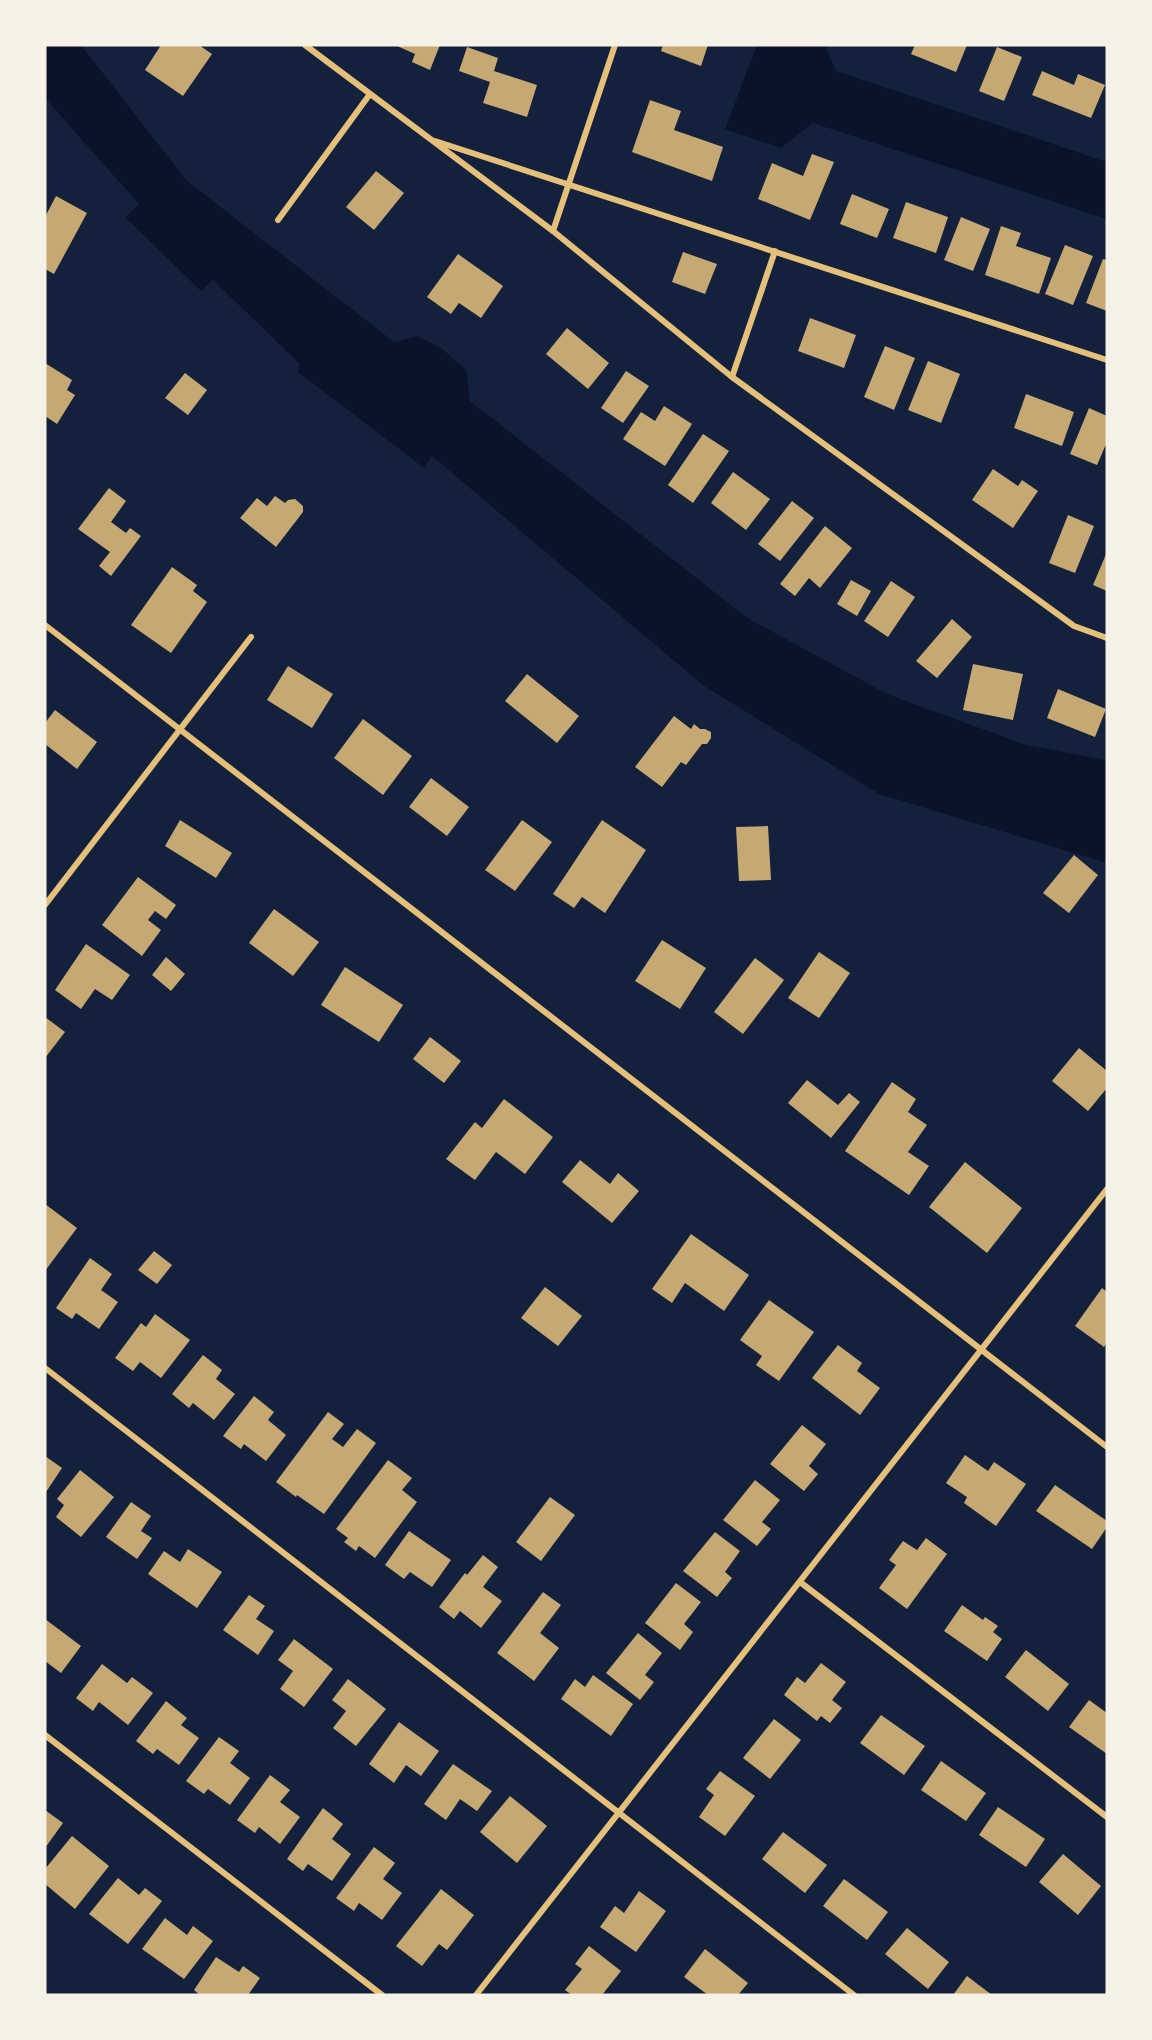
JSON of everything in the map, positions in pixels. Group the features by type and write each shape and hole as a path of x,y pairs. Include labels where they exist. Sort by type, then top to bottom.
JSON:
{"street":[{"path":"305,45 553,231 732,377 1074,626 1107,638"},
{"path":"553,231 615,45"},
{"path":"278,220 370,94"},
{"path":"428,138 1107,360"},
{"path":"732,377 775,251"},
{"path":"45,626 1107,1447"},
{"path":"45,905 251,637"},
{"path":"476,1995 1107,1189"},
{"path":"45,1368 854,1995"},
{"path":"800,1581 1107,1817"},
{"path":"45,1735 382,1995"}],"water":[{"path":"45,45 81,45 186,180 394,342 417,336 441,348 466,370 470,401 749,619 887,694 1026,745 1107,760 1107,863 879,794 704,686 432,456 424,468 298,372 299,363 213,280 201,291 125,217 139,204 45,98"},
{"path":"757,45 825,45 836,71 1107,162 1107,219 813,123 781,148 725,129"}],"building":[{"path":"161,45 199,45 212,54 183,96 145,70"},
{"path":"395,45 440,45 430,70 412,62 415,54"},
{"path":"663,45 708,45 701,66 661,51"},
{"path":"915,45 967,45 956,72 911,54"},
{"path":"467,47 498,58 494,71 537,85 527,117 483,103 490,82 459,71"},
{"path":"997,47 1022,57 1004,101 979,91"},
{"path":"1042,71 1074,85 1078,74 1105,85 1091,118 1032,95"},
{"path":"650,100 681,111 674,130 723,147 712,181 632,152"},
{"path":"812,154 834,162 810,220 758,199 772,163 803,176"},
{"path":"376,171 404,193 374,230 346,207"},
{"path":"852,194 889,209 877,238 840,224"},
{"path":"56,196 87,213 54,274 45,269 45,217"},
{"path":"906,202 948,217 936,253 893,238"},
{"path":"961,217 990,229 973,271 944,260"},
{"path":"1001,226 1021,233 1016,246 1051,258 1039,294 985,275"},
{"path":"1065,245 1093,256 1073,305 1045,294"},
{"path":"683,252 717,264 705,294 672,282"},
{"path":"458,254 503,286 481,318 459,303 451,314 427,297"},
{"path":"1103,259 1107,260 1107,311 1086,303"},
{"path":"810,318 856,335 844,368 798,351"},
{"path":"567,328 609,363 588,389 546,354"},
{"path":"885,346 915,358 894,410 864,397"},
{"path":"928,361 960,374 941,423 908,410"},
{"path":"45,363 72,380 67,390 75,395 57,424 45,416"},
{"path":"626,371 649,386 623,423 601,408"},
{"path":"185,373 207,390 188,415 165,398"},
{"path":"1026,394 1074,412 1062,446 1014,428"},
{"path":"664,406 692,424 665,466 623,439 641,412 655,421"},
{"path":"1089,408 1107,416 1107,442 1097,465 1070,454"},
{"path":"703,434 729,451 693,503 668,485"},
{"path":"993,469 1018,486 1022,480 1038,491 1013,528 972,500"},
{"path":"733,472 770,499 746,530 711,503"},
{"path":"109,488 126,501 111,522 126,533 130,528 141,536 111,576 99,566 110,552 78,529"},
{"path":"275,496 285,503 295,499 303,506 303,512 276,547 240,518 257,498 267,506"},
{"path":"792,501 814,518 780,561 758,544"},
{"path":"1068,515 1094,526 1075,573 1049,563"},
{"path":"825,526 852,548 820,588 809,578 795,596 780,584"},
{"path":"1107,552 1107,591 1093,585"},
{"path":"172,567 197,585 193,591 207,602 171,653 131,625"},
{"path":"851,580 871,591 857,616 837,604"},
{"path":"891,581 915,597 888,637 864,621"},
{"path":"952,619 972,637 937,678 916,661"},
{"path":"973,664 1023,674 1013,720 963,710"},
{"path":"288,666 333,694 312,728 267,700"},
{"path":"527,674 579,716 557,743 505,701"},
{"path":"1058,689 1106,709 1095,737 1047,718"},
{"path":"55,710 97,742 77,769 45,744 45,723"},
{"path":"674,716 691,729 694,724 700,729 711,732 711,738 707,744 702,744 686,765 681,762 662,787 635,767"},
{"path":"363,719 412,756 383,795 334,758"},
{"path":"431,778 469,807 447,836 409,807"},
{"path":"180,820 232,853 216,878 165,846"},
{"path":"522,820 552,842 515,891 485,870"},
{"path":"602,820 646,850 605,913 582,897 574,908 553,894"},
{"path":"768,826 771,880 739,881 736,827"},
{"path":"1074,855 1098,875 1069,913 1043,893"},
{"path":"138,877 176,905 166,919 155,911 148,920 161,930 142,956 102,925"},
{"path":"274,909 319,942 293,976 249,943"},
{"path":"662,940 706,968 680,1009 635,981"},
{"path":"86,944 130,975 112,1000 95,989 81,1009 55,990"},
{"path":"819,952 850,973 819,1018 788,998"},
{"path":"166,957 185,974 171,991 152,975"},
{"path":"755,958 784,980 743,1034 714,1012"},
{"path":"345,967 403,1005 379,1042 321,1005"},
{"path":"45,1017 65,1032 45,1058"},
{"path":"430,1037 461,1061 444,1083 413,1059"},
{"path":"1079,1048 1107,1071 1107,1088 1088,1111 1052,1081"},
{"path":"807,1080 838,1105 849,1093 860,1102 831,1138 788,1103"},
{"path":"892,1082 916,1099 908,1112 927,1125 908,1152 929,1166 909,1195 845,1151"},
{"path":"504,1099 553,1137 525,1174 496,1152 475,1180 446,1159 475,1122 482,1128"},
{"path":"580,1160 610,1184 618,1173 639,1191 612,1223 562,1182"},
{"path":"965,1162 1022,1208 987,1253 929,1207"},
{"path":"45,1204 77,1228 45,1271"},
{"path":"691,1234 749,1275 724,1311 685,1283 672,1303 652,1289"},
{"path":"154,1251 172,1265 157,1284 138,1270"},
{"path":"90,1258 112,1274 101,1290 118,1302 99,1329 76,1313 72,1319 56,1308"},
{"path":"545,1287 582,1316 558,1346 521,1318"},
{"path":"1102,1288 1107,1292 1107,1342 1104,1347 1075,1326"},
{"path":"769,1300 814,1332 779,1381 756,1365 762,1356 740,1340"},
{"path":"155,1314 190,1340 161,1378 140,1362 133,1371 115,1358 141,1323 146,1327"},
{"path":"838,1345 862,1363 857,1371 880,1388 860,1415 812,1378"},
{"path":"203,1355 222,1370 216,1379 235,1394 214,1420 193,1403 189,1408 172,1394"},
{"path":"254,1396 274,1412 268,1420 286,1435 266,1461 244,1444 241,1449 223,1436"},
{"path":"328,1412 344,1424 332,1439 343,1447 357,1429 376,1443 324,1514 276,1482"},
{"path":"802,1425 826,1444 809,1466 818,1474 804,1491 770,1464"},
{"path":"965,1455 988,1471 994,1462 1026,1484 996,1526 964,1503 967,1497 946,1483"},
{"path":"45,1456 62,1468 46,1492 45,1491"},
{"path":"388,1460 412,1478 402,1490 417,1502 375,1558 359,1546 356,1551 344,1542 348,1538 336,1529"},
{"path":"80,1470 114,1497 81,1537 56,1517 64,1505 57,1499"},
{"path":"755,1480 780,1500 762,1522 771,1529 757,1546 723,1520"},
{"path":"1055,1485 1107,1521 1107,1527 1092,1549 1036,1511"},
{"path":"550,1497 575,1515 541,1561 516,1542"},
{"path":"131,1502 151,1516 141,1531 152,1538 137,1559 106,1537"},
{"path":"409,1531 451,1560 432,1587 410,1572 404,1579 385,1565"},
{"path":"715,1532 740,1551 725,1572 732,1578 717,1597 683,1571"},
{"path":"926,1538 947,1554 907,1609 879,1588 896,1565 889,1560 903,1541 917,1550"},
{"path":"188,1549 222,1572 197,1608 148,1574 164,1551 180,1562"},
{"path":"483,1555 498,1567 483,1587 502,1601 481,1628 460,1611 454,1619 439,1607 465,1573 467,1575"},
{"path":"676,1583 701,1602 684,1624 693,1632 680,1650 645,1623"},
{"path":"543,1592 561,1605 540,1633 559,1648 534,1681 497,1653"},
{"path":"249,1595 265,1606 256,1619 274,1631 258,1655 223,1630"},
{"path":"962,1605 983,1620 985,1617 998,1626 993,1632 1002,1639 987,1661 944,1631"},
{"path":"45,1619 81,1646 61,1673 45,1661"},
{"path":"638,1633 662,1653 645,1675 654,1682 640,1700 606,1673"},
{"path":"294,1639 333,1669 304,1707 280,1689 293,1671 278,1660"},
{"path":"1026,1650 1069,1684 1048,1711 1005,1677"},
{"path":"821,1663 846,1682 832,1700 842,1708 830,1723 821,1716 817,1721 784,1695 797,1677 805,1683"},
{"path":"102,1664 127,1683 132,1677 153,1693 128,1725 99,1702 93,1711 76,1698"},
{"path":"593,1675 633,1704 611,1736 561,1699 575,1679 585,1687"},
{"path":"348,1679 386,1709 356,1746 333,1728 346,1711 332,1700"},
{"path":"1089,1700 1107,1713 1107,1754 1069,1727"},
{"path":"166,1701 187,1718 181,1725 199,1738 179,1765 157,1749 153,1754 136,1741"},
{"path":"881,1715 925,1746 904,1775 860,1743"},
{"path":"774,1719 801,1740 770,1779 743,1758"},
{"path":"399,1722 439,1751 421,1776 406,1765 394,1783 369,1764"},
{"path":"219,1737 239,1751 230,1763 250,1778 230,1805 208,1789 204,1794 186,1781"},
{"path":"941,1761 986,1793 966,1821 921,1790"},
{"path":"453,1764 492,1791 477,1811 460,1799 446,1820 424,1804"},
{"path":"720,1771 755,1796 725,1836 699,1817 714,1795 706,1789"},
{"path":"270,1775 290,1790 280,1802 300,1817 280,1844 259,1827 255,1833 237,1820"},
{"path":"510,1796 547,1826 517,1863 480,1832"},
{"path":"998,1807 1045,1839 1026,1867 979,1835"},
{"path":"323,1808 343,1824 332,1839 351,1854 332,1881 308,1864 303,1871 287,1859"},
{"path":"45,1810 63,1823 45,1848"},
{"path":"783,1832 827,1865 805,1893 762,1859"},
{"path":"72,1836 109,1866 75,1909 45,1884 45,1869"},
{"path":"374,1847 395,1863 383,1879 402,1893 382,1920 359,1903 354,1911 336,1898"},
{"path":"1063,1854 1101,1886 1078,1915 1039,1882"},
{"path":"118,1878 139,1895 145,1888 162,1901 128,1944 89,1914"},
{"path":"844,1879 888,1912 867,1940 823,1906"},
{"path":"441,1889 474,1915 447,1950 439,1944 422,1966 396,1946"},
{"path":"639,1891 666,1911 636,1952 600,1927 615,1906 624,1913"},
{"path":"165,1918 187,1935 193,1926 213,1941 184,1979 142,1949"},
{"path":"907,1928 949,1962 928,1989 885,1954"},
{"path":"589,1946 621,1971 602,1995 572,1995 565,1990 582,1969 575,1964"},
{"path":"705,1949 748,1983 738,1995 708,1995 684,1977"},
{"path":"216,1957 239,1972 243,1966 260,1978 248,1995 200,1995 194,1990"},
{"path":"967,1976 992,1995 953,1995"}]}
